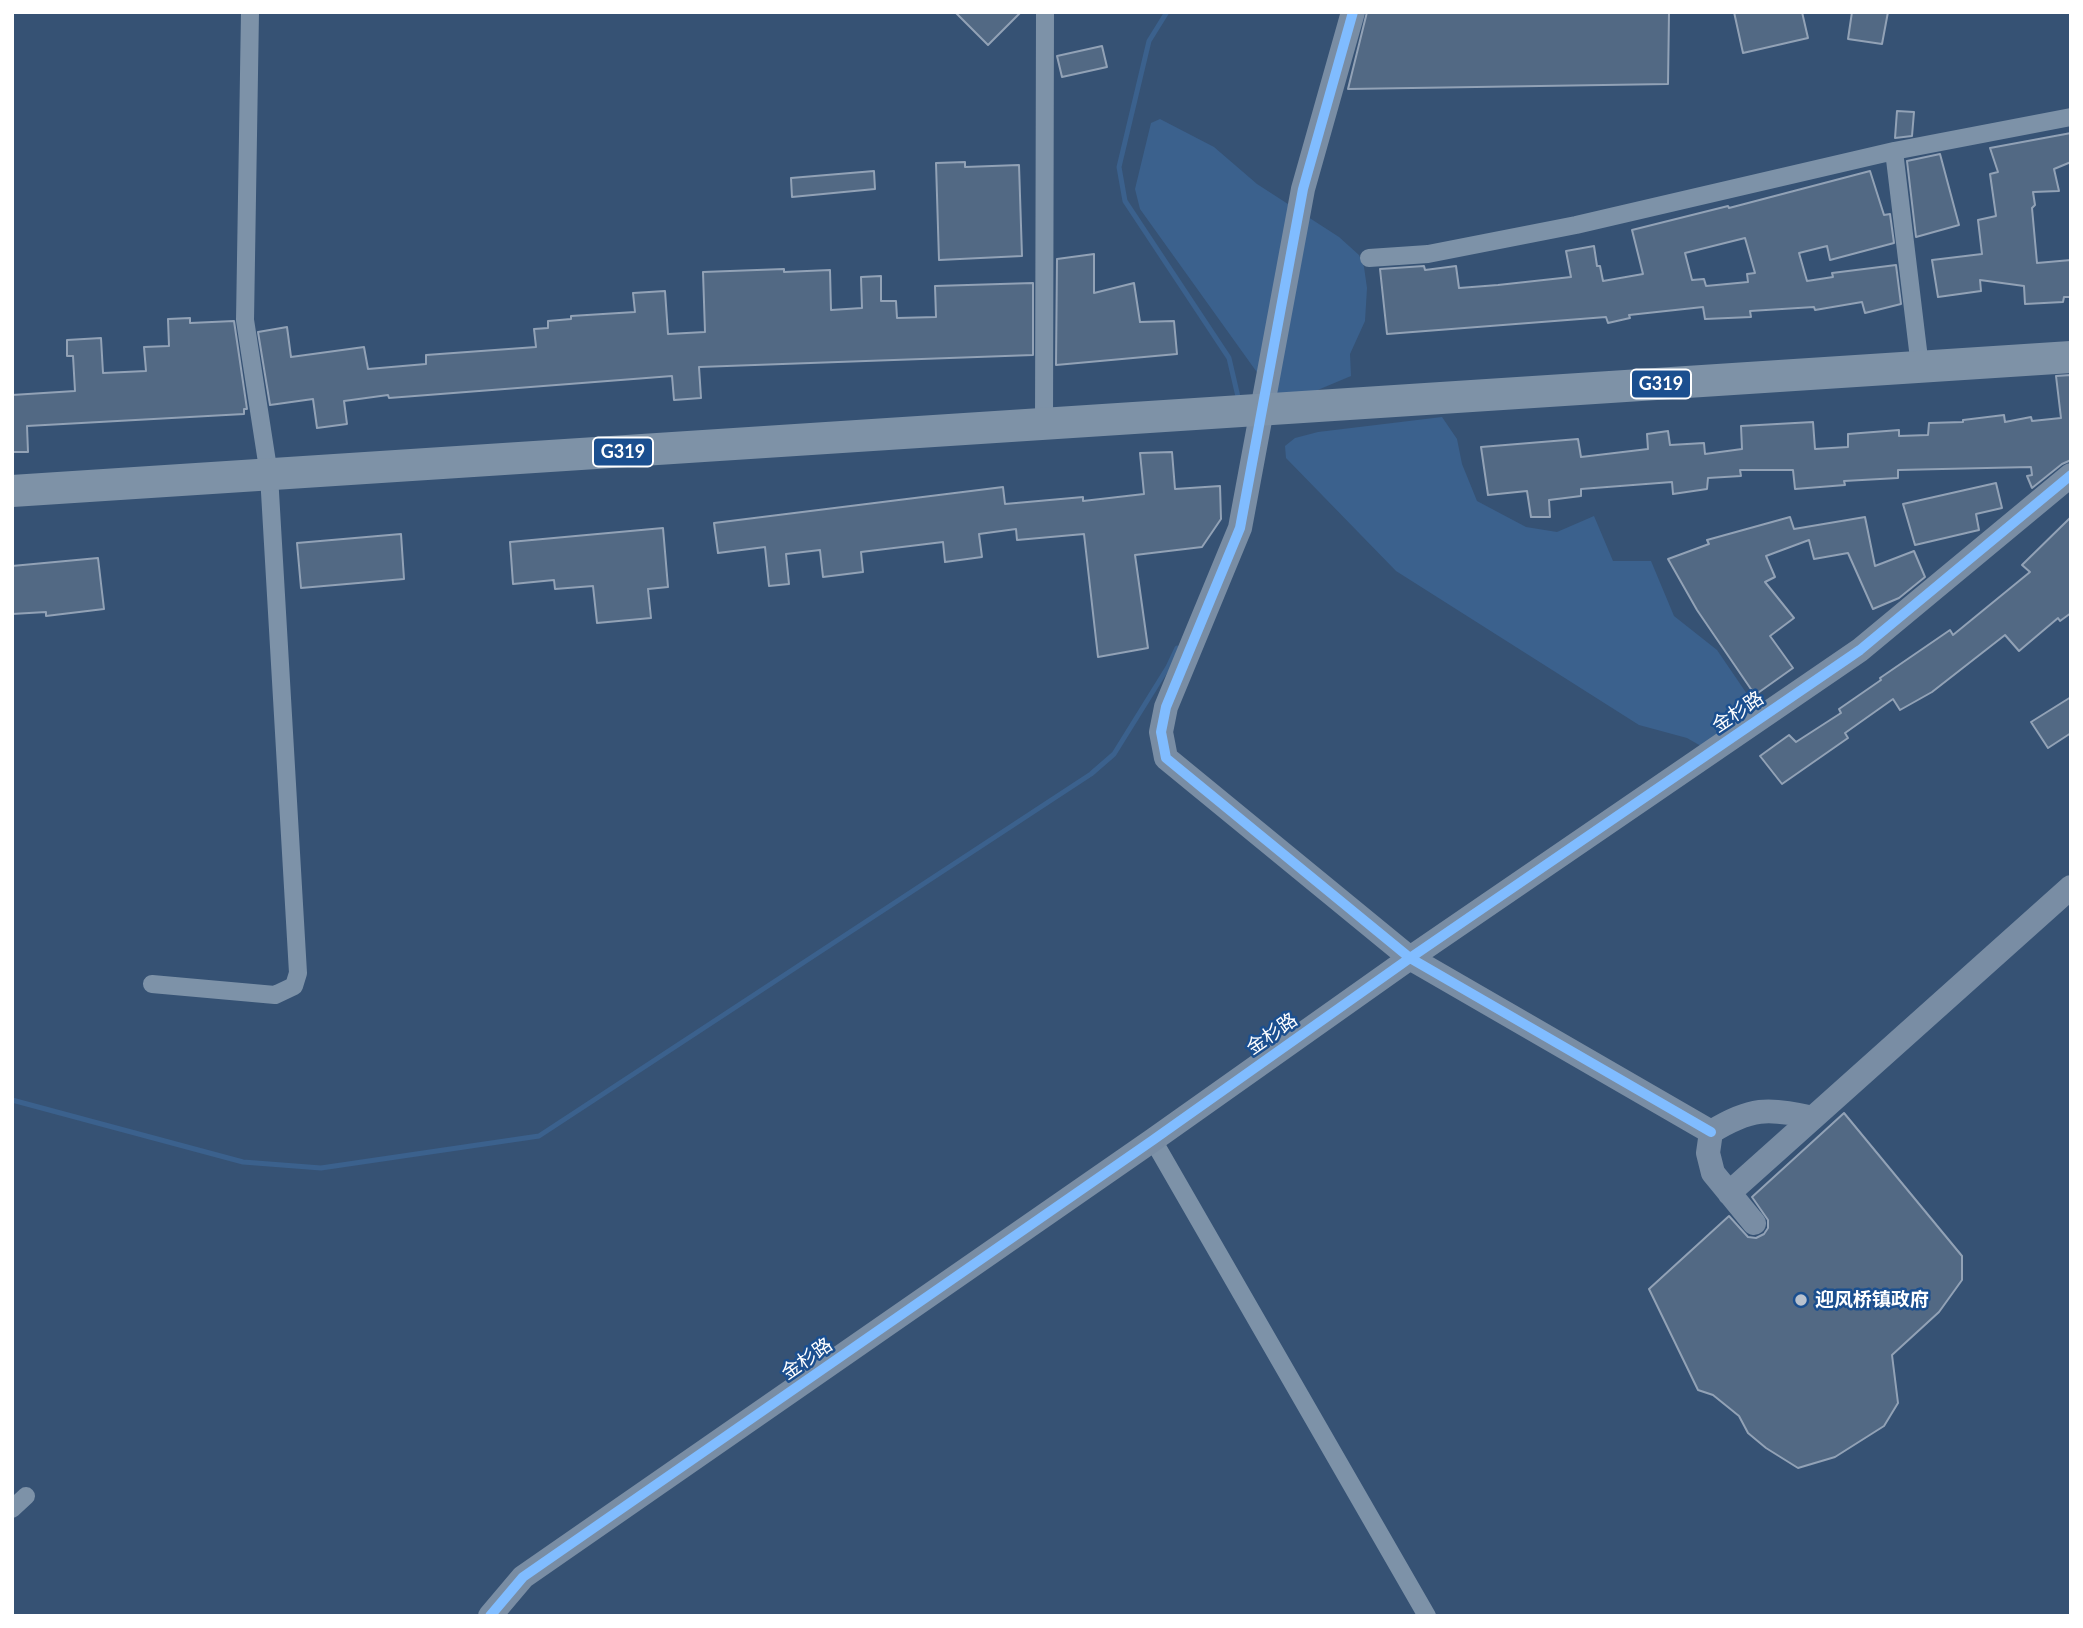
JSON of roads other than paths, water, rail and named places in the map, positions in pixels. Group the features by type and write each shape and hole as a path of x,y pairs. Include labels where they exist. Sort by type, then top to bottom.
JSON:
{"highway":[{"name":"G319","path":"12,491 2071,357"}],"street":[{"path":"152,984 275,995 294,986 298,973 269,475 246,320 250,12"},
{"path":"1044,424 1045,12"},
{"path":"1353,12 1303,189 1248,411 1240,528 1166,707 1161,732 1166,758 1410,958 1711,1132"},
{"path":"1369,258 1428,254 1563,227 1894,150 2071,117"},
{"path":"1894,150 1920,367"},
{"name":"金杉路","path":"490,1616 523,1577 1153,1140 1410,958 1860,649 2071,475"},
{"path":"1730,1193 2071,887"},
{"path":"1754,1223 1713,1173 1708,1153 1711,1132 1735,1117 1763,1110 1790,1112 1812,1118"},
{"path":"1153,1140 1427,1616"},
{"path":"12,1509 26,1496"}],"water":[{"path":"1160,119 1214,147 1257,184 1339,237 1359,255 1367,288 1365,321 1350,354 1351,376 1301,397 1277,395 1256,371 1140,209 1135,189 1151,123"},
{"path":"1442,417 1457,439 1462,464 1477,501 1526,527 1557,532 1594,516 1613,561 1651,561 1674,616 1717,650 1747,694 1752,706 1737,721 1701,746 1687,738 1639,725 1396,571 1286,458 1285,446 1295,438 1318,432"}],"waterway":[{"path":"1167,12 1149,41 1119,167 1125,201 1229,358 1239,401"},
{"path":"12,1100 243,1162 321,1168 539,1136 1091,774 1114,754 1177,648"}],"place":[{"name":"迎风桥镇政府","path":"1801,1300"}]}
